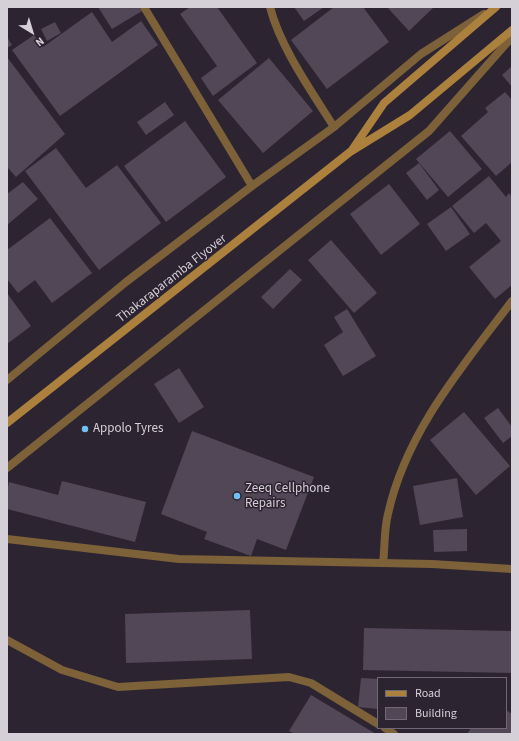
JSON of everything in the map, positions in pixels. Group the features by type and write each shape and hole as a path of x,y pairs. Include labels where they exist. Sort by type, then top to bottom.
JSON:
{"main road":[{"path":"350,152 384,103 496,7"},
{"path":"350,152 410,115 512,30"},
{"name":"Thakaraparamba Flyover","path":"7,423 350,152"}],"street":[{"path":"144,7 252,186"},
{"path":"270,7 278,30 304,78 334,127"},
{"path":"7,380 126,282 252,186 334,127 421,54 496,7"},
{"path":"7,468 429,131 512,37"},
{"path":"384,563 387,515 402,471 419,432 453,379 512,301"},
{"path":"7,539 179,560 384,563 512,569"},
{"path":"7,640 62,670 118,687 289,677 311,683 377,723"}],"building":[{"path":"98,7 139,7 142,11 112,29"},
{"path":"190,7 217,7 257,63 213,96 201,78 217,66 180,14"},
{"path":"294,7 324,7 304,21"},
{"path":"334,7 363,7 389,42 327,89 291,40"},
{"path":"387,7 434,7 409,31"},
{"path":"92,12 112,42 141,21 158,45 60,116 12,50 34,35 43,47"},
{"path":"55,22 61,33 47,41 41,29"},
{"path":"7,37 12,45 7,48"},
{"path":"7,57 65,134 16,177 7,167"},
{"path":"269,58 313,111 263,153 218,100"},
{"path":"512,66 512,87 502,75"},
{"path":"505,92 512,100 512,162 496,176 461,136 488,112 485,108"},
{"path":"165,102 174,115 146,135 137,122"},
{"path":"185,121 226,177 166,222 124,166"},
{"path":"450,131 482,169 448,197 416,159"},
{"path":"56,148 86,188 117,165 161,223 99,270 25,171"},
{"path":"419,163 439,190 427,200 406,173"},
{"path":"489,176 506,197 509,193 512,197 512,285 495,299 469,267 501,241 486,223 474,233 452,206"},
{"path":"23,182 38,199 7,225 7,194"},
{"path":"389,184 420,224 381,255 350,214"},
{"path":"451,207 470,234 446,251 427,224"},
{"path":"50,218 92,273 52,303 35,280 18,293 7,279 7,250"},
{"path":"331,240 377,293 354,313 308,260"},
{"path":"290,269 302,280 273,309 261,297"},
{"path":"7,293 31,326 7,344"},
{"path":"347,309 376,356 343,376 324,345 343,332 334,317"},
{"path":"179,368 204,407 179,423 154,384"},
{"path":"498,408 512,427 512,436 503,443 484,418"},
{"path":"464,412 510,466 476,495 430,440"},
{"name":"Zeeq Cellphone Repairs","path":"192,431 314,477 286,550 257,539 251,556 204,539 207,532 161,514"},
{"path":"457,478 463,517 420,525 413,486"},
{"path":"62,481 146,502 135,542 7,509 7,492 9,482 58,495"},
{"path":"467,529 467,551 434,552 433,530"},
{"path":"250,610 252,659 126,663 125,614"},
{"path":"364,628 512,631 512,673 363,670"},
{"path":"361,678 377,679 377,709 358,707"},
{"path":"311,695 376,734 295,734 289,731"},
{"path":"507,711 512,714 512,734 467,734 470,729 507,729"}],"place":[{"name":"Appolo Tyres","path":"85,429"},
{"name":"Zeeq Cellphone Repairs","path":"237,496"}]}
